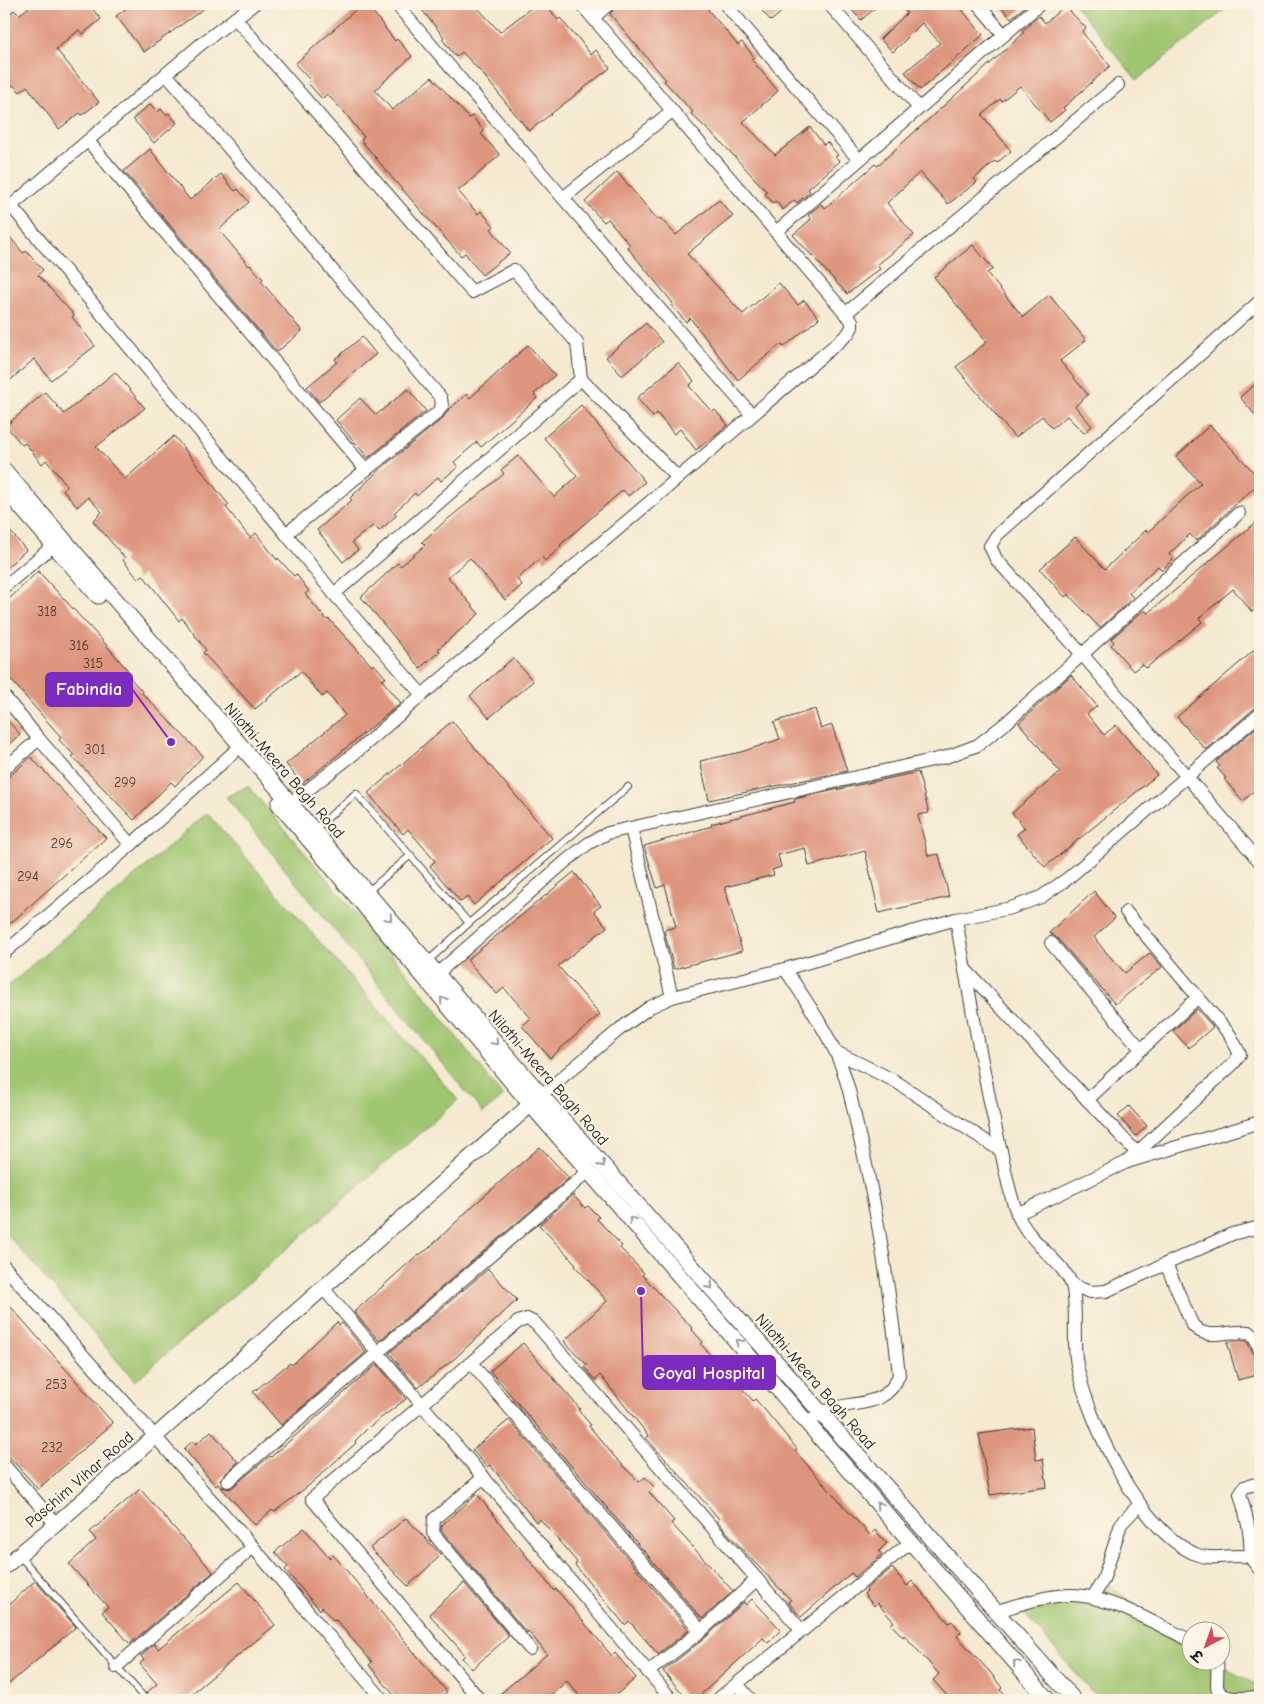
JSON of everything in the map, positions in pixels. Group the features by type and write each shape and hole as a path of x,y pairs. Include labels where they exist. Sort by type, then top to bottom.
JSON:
{"street":[{"path":"254,4 166,74 7,209 422,695"},
{"path":"396,4 752,415"},
{"path":"291,803 360,749 848,334 852,327 852,321 581,4"},
{"path":"593,18 609,4"},
{"path":"725,4 859,160"},
{"path":"829,4 919,108"},
{"path":"978,4 1004,35"},
{"path":"776,232 1040,4"},
{"path":"235,18 472,292 514,270 577,343 581,379 678,478"},
{"path":"166,74 441,398 442,406 437,413 286,534"},
{"path":"845,314 1118,85"},
{"path":"563,198 672,111"},
{"path":"88,141 366,470"},
{"path":"1260,301 997,535 990,546 996,559 1081,653 1260,862"},
{"path":"334,594 581,379"},
{"name":"Nilothi-Meera Bagh Road","path":"4,470 426,962 432,978"},
{"name":"Nilothi-Meera Bagh Road","path":"4,488 432,978 536,1100 822,1412 1074,1700"},
{"path":"432,978 589,844 608,833 946,757 978,745 1006,723 1081,653 1239,513"},
{"path":"4,587 53,546"},
{"path":"4,696 131,846"},
{"path":"536,1100 620,1029 650,1007 672,997 785,970 956,919 1011,908 1041,896 1067,879 1260,714"},
{"path":"4,770 40,739"},
{"path":"4,953 131,846 234,752"},
{"path":"631,828 672,997"},
{"path":"1126,912 1230,1035 1240,1054 1234,1063 1127,1162"},
{"path":"956,919 985,1083 1017,1214 1041,1250 1064,1273 1072,1285 1077,1364 1089,1407 1139,1505 1178,1546 1199,1555 1218,1558 1242,1555 1250,1558 1260,1570"},
{"path":"1051,943 1141,1049"},
{"path":"965,969 1137,1153"},
{"path":"785,970 817,1018 836,1052 849,1093 875,1198 889,1282 899,1375 894,1388 886,1395 822,1412 809,1423"},
{"path":"1087,1100 1198,996"},
{"path":"836,1052 895,1081 1001,1151"},
{"name":"Nilothi-Meera Bagh Road","path":"536,1100 588,1171 1048,1700"},
{"name":"Paschim Vihar Road","path":"4,1567 56,1524 536,1100"},
{"path":"1017,1214 1127,1162 1260,1122"},
{"path":"228,1481 379,1353 588,1171"},
{"path":"1072,1285 1090,1292 1106,1291 1232,1234 1260,1227"},
{"path":"1166,1264 1192,1324 1197,1331 1212,1335 1249,1332 1254,1336 1260,1351"},
{"path":"4,1266 253,1547 383,1700"},
{"path":"323,1288 672,1700"},
{"path":"480,1700 312,1499 518,1322 527,1319 535,1323 802,1631"},
{"path":"471,1363 701,1631"},
{"path":"4,1465 56,1524"},
{"path":"484,1477 434,1518 433,1533 530,1649"},
{"path":"1250,1558 1252,1544 1240,1494 1244,1486 1260,1483"},
{"path":"1093,1597 1103,1580 1121,1524 1139,1505"},
{"path":"717,1700 911,1542"},
{"path":"116,1667 253,1547"},
{"path":"648,1672 701,1631 757,1579"},
{"path":"997,1611 1038,1599 1070,1595 1093,1597 1182,1637"},
{"path":"1217,1672 1217,1688 1226,1697 1260,1697"},
{"path":"737,1684 752,1700"}],"lane":[{"path":"426,962 628,787"},
{"path":"314,830 356,792 469,923"},
{"path":"367,892 410,855"},
{"path":"19,1555 146,1700"}],"green space":[{"path":"1074,4 1232,4 1137,80"},
{"path":"248,786 413,980 503,1097 483,1113 226,797"},
{"path":"207,813 458,1100 135,1381 4,1231 4,990"},
{"path":"1110,1586 1182,1639 1182,1672 1232,1672 1260,1686 1260,1700 1099,1700 1024,1613"}],"building":[{"path":"33,4 88,4 101,19 83,34 79,30 56,49 99,102 82,115 80,113 59,129 27,86 20,92 13,85 4,93 4,18 14,10 19,15"},
{"path":"132,4 210,4 144,52 116,16"},
{"path":"362,4 367,4 395,41 397,39 412,56 375,90 392,110 432,77 469,118 472,116 484,131 481,134 500,155 458,191 478,214 481,211 494,226 491,229 510,253 482,275 465,253 461,256 394,180 361,140 364,137 345,113 327,94 322,99 308,83 310,80 295,64"},
{"path":"417,4 474,4 500,32 536,4 546,4 558,20 560,18 576,35 591,55 596,50 610,68 529,131 481,72 462,52 456,57 442,39 444,37"},
{"path":"617,4 703,4 738,45 742,42 754,57 751,59 778,91 743,122 775,155 810,127 824,145 827,142 838,155 835,157 840,161 808,189 810,192 797,203 794,200 783,210 776,201 773,203 765,194 767,192 721,142 691,114 693,112 664,81 666,80 610,14"},
{"path":"756,4 791,4 771,21"},
{"path":"846,4 880,4 861,20"},
{"path":"899,4 957,4 983,35 920,90 905,72 940,43 922,23 893,52 880,39 907,13"},
{"path":"998,4 1028,4 1011,18"},
{"path":"1065,6 1086,28 1082,32 1110,66 1050,122 1020,86 1002,101 1000,99 982,115 1011,151 997,163 995,161 974,179 977,182 948,204 920,172 887,203 914,235 877,265 880,269 847,294 793,235 811,219 808,215 821,204 825,208 875,164 877,166 1024,33 1022,31 1039,16 1045,23"},
{"path":"150,104 158,112 161,109 166,115 169,113 177,123 154,143 133,119"},
{"path":"150,149 190,200 221,174 235,191 238,189 249,202 219,230 249,266 263,279 261,281 302,331 277,352 124,171"},
{"path":"617,172 658,220 660,218 676,235 719,200 733,216 687,254 743,314 779,283 798,305 804,300 819,318 784,347 781,344 738,380 690,318 686,322 671,305 673,303 627,247 630,245 608,219 604,222 585,202"},
{"path":"4,230 23,253 26,251 43,270 38,275 74,315 72,317 95,346 51,380 34,359 4,386"},
{"path":"973,245 993,269 987,273 1023,317 1049,295 1086,340 1060,361 1088,395 1075,406 1092,426 1084,433 1067,416 1052,428 1042,416 1015,438 956,367 987,342 934,277"},
{"path":"646,323 662,342 622,376 606,357"},
{"path":"362,337 376,354 319,402 307,387 337,362 335,359"},
{"path":"528,345 555,375 534,394 537,398 481,447 477,442 454,462 458,467 441,481 438,477 417,496 415,493 394,513 397,515 379,531 374,525 352,542 358,550 343,562 317,530 352,500 350,498 379,470 442,419 449,409 467,394 470,398"},
{"path":"678,363 694,381 689,386 712,412 715,410 728,425 696,450 680,429 674,434 657,413 653,417 637,398"},
{"path":"115,372 145,408 96,447 125,479 174,436 229,505 226,507 250,538 256,533 277,560 278,558 294,576 296,574 309,591 305,594 327,620 329,619 372,666 374,664 386,678 382,680 401,703 302,784 286,764 345,715 327,693 322,697 301,671 255,709 203,653 206,650 182,618 179,621 143,575 138,579 123,560 125,558 93,521 102,512 88,497 77,507 63,490 67,486 46,460 42,464 25,443 22,445 6,426 45,392 64,414"},
{"path":"1260,380 1260,421 1240,397"},
{"path":"408,389 426,411 368,458 336,420 360,398 376,415"},
{"path":"581,405 645,482 628,496 623,490 560,545 561,547 545,561 542,557 517,579 522,585 505,600 470,558 448,577 479,614 438,649 440,651 420,668 361,597 398,563 401,566 425,545 422,542 504,474 501,470 518,456 554,497 577,476 544,438"},
{"path":"1210,425 1260,479 1260,482 1196,541 1190,534 1169,554 1173,559 1162,570 1158,566 1129,593 1133,598 1100,628 1068,594 1065,597 1040,569 1075,537 1105,569 1146,530 1148,532 1201,483 1176,457"},
{"path":"1260,519 1260,605 1252,612 1233,589 1199,618 1202,622 1146,668 1142,664 1133,671 1111,645 1114,642 1111,639 1144,610 1148,613"},
{"path":"4,524 26,550 4,570"},
{"path":"38,571 130,673 128,676 142,693 203,756 175,786 171,782 134,820 72,756 74,755 59,740 61,737 4,672 4,604"},
{"path":"1260,645 1260,706 1255,708 1206,750 1177,717"},
{"path":"513,658 533,681 489,718 470,696"},
{"path":"1071,675 1097,706 1087,714 1104,735 1116,725 1157,775 1045,867 1017,834 1025,828 1012,813 1060,772 1019,723"},
{"path":"815,709 821,729 832,725 847,771 709,800 700,761 741,752 780,739 774,722"},
{"path":"4,717 20,734 4,749"},
{"path":"452,721 552,838 474,905 467,897 461,902 430,866 435,861 408,829 403,834 368,793"},
{"path":"1260,724 1260,786 1243,801 1224,779 1226,778 1217,768 1220,766 1216,762"},
{"path":"31,757 106,838 4,929 4,781"},
{"path":"918,772 929,813 918,815 928,856 939,854 949,897 879,913 865,851 809,866 805,848 778,855 781,867 772,870 774,875 725,887 742,951 674,969 664,930 676,927 665,885 657,888 644,846 712,826 711,824 795,802 794,799"},
{"path":"574,872 601,906 594,911 607,927 558,966 600,1014 550,1058 522,1026 531,1018 504,988 497,994 467,960"},
{"path":"1094,891 1115,918 1094,937 1103,949 1125,973 1150,953 1162,967 1115,1004 1057,938 1049,933"},
{"path":"1197,1009 1213,1027 1189,1048 1173,1031"},
{"path":"1129,1106 1147,1126 1136,1136 1118,1116"},
{"path":"540,1147 569,1178 379,1341 354,1312 413,1259 428,1249 475,1204"},
{"path":"573,1195 585,1208 588,1206 599,1217 597,1219 622,1246 620,1248 644,1273 642,1275 693,1329 703,1342 701,1344 726,1374 728,1372 753,1401 755,1399 764,1409 797,1449 795,1451 845,1508 870,1535 875,1530 887,1543 879,1551 882,1555 855,1577 851,1573 801,1617 788,1602 791,1600 750,1558 717,1521 719,1519 708,1506 646,1438 649,1436 600,1375 595,1380 584,1367 587,1365 564,1341 607,1301 575,1266 576,1264 539,1225"},
{"path":"488,1269 517,1300 453,1360 418,1388 389,1353"},
{"path":"4,1299 113,1423 38,1489 4,1451"},
{"path":"337,1322 339,1325 342,1323 366,1352 281,1425 253,1392 290,1363 292,1365"},
{"path":"1247,1341 1253,1354 1260,1359 1260,1374 1238,1380 1227,1342"},
{"path":"523,1343 580,1409 578,1410 591,1425 589,1426 614,1456 639,1482 645,1477 654,1487 649,1492 674,1521 671,1523 733,1591 702,1619 490,1371"},
{"path":"377,1364 406,1399 369,1427 355,1441 356,1443 307,1487 274,1512 272,1510 255,1525 218,1484 216,1486 184,1449 193,1441 196,1444 211,1431 238,1462 220,1479 222,1487 230,1489 271,1457"},
{"path":"509,1420 689,1630 658,1654 629,1621 625,1625 575,1565 577,1562 540,1519 536,1522 490,1465 487,1467 472,1450"},
{"path":"1032,1427 1036,1460 1043,1459 1047,1487 990,1495 979,1434"},
{"path":"140,1489 213,1572 130,1644 102,1612 108,1607 69,1564 96,1540 90,1532"},
{"path":"477,1494 554,1591 556,1589 612,1656 615,1653 636,1678 610,1700 583,1700 567,1681 545,1700 493,1700 547,1654 528,1631 527,1633 441,1530 442,1525"},
{"path":"406,1518 441,1555 408,1586 370,1548"},
{"path":"304,1528 330,1558 333,1555 342,1565 447,1692 437,1700 398,1700 369,1665 372,1662 336,1620 334,1621 322,1607 320,1610 285,1570 288,1567 275,1552"},
{"path":"892,1568 907,1586 912,1581 949,1623 952,1621 961,1632 957,1636 990,1672 1002,1688 1000,1690 1010,1700 951,1700 933,1680 939,1674 904,1635 903,1637 891,1624 894,1622 877,1603 874,1606 864,1594 867,1591 866,1589"},
{"path":"35,1581 76,1627 4,1688 4,1609"},
{"path":"239,1582 275,1625 184,1700 151,1700 146,1693 157,1684 140,1664 144,1660 141,1656 154,1644 158,1649"},
{"path":"464,1583 509,1636 472,1669 462,1658 465,1655 429,1614"},
{"path":"752,1599 781,1630 768,1643 763,1638 695,1700 688,1700 663,1671 706,1637 744,1602 746,1605"}],"place":[{"name":"Fabindia","path":"171,742"},
{"name":"Goyal Hospital","path":"641,1291"}]}
